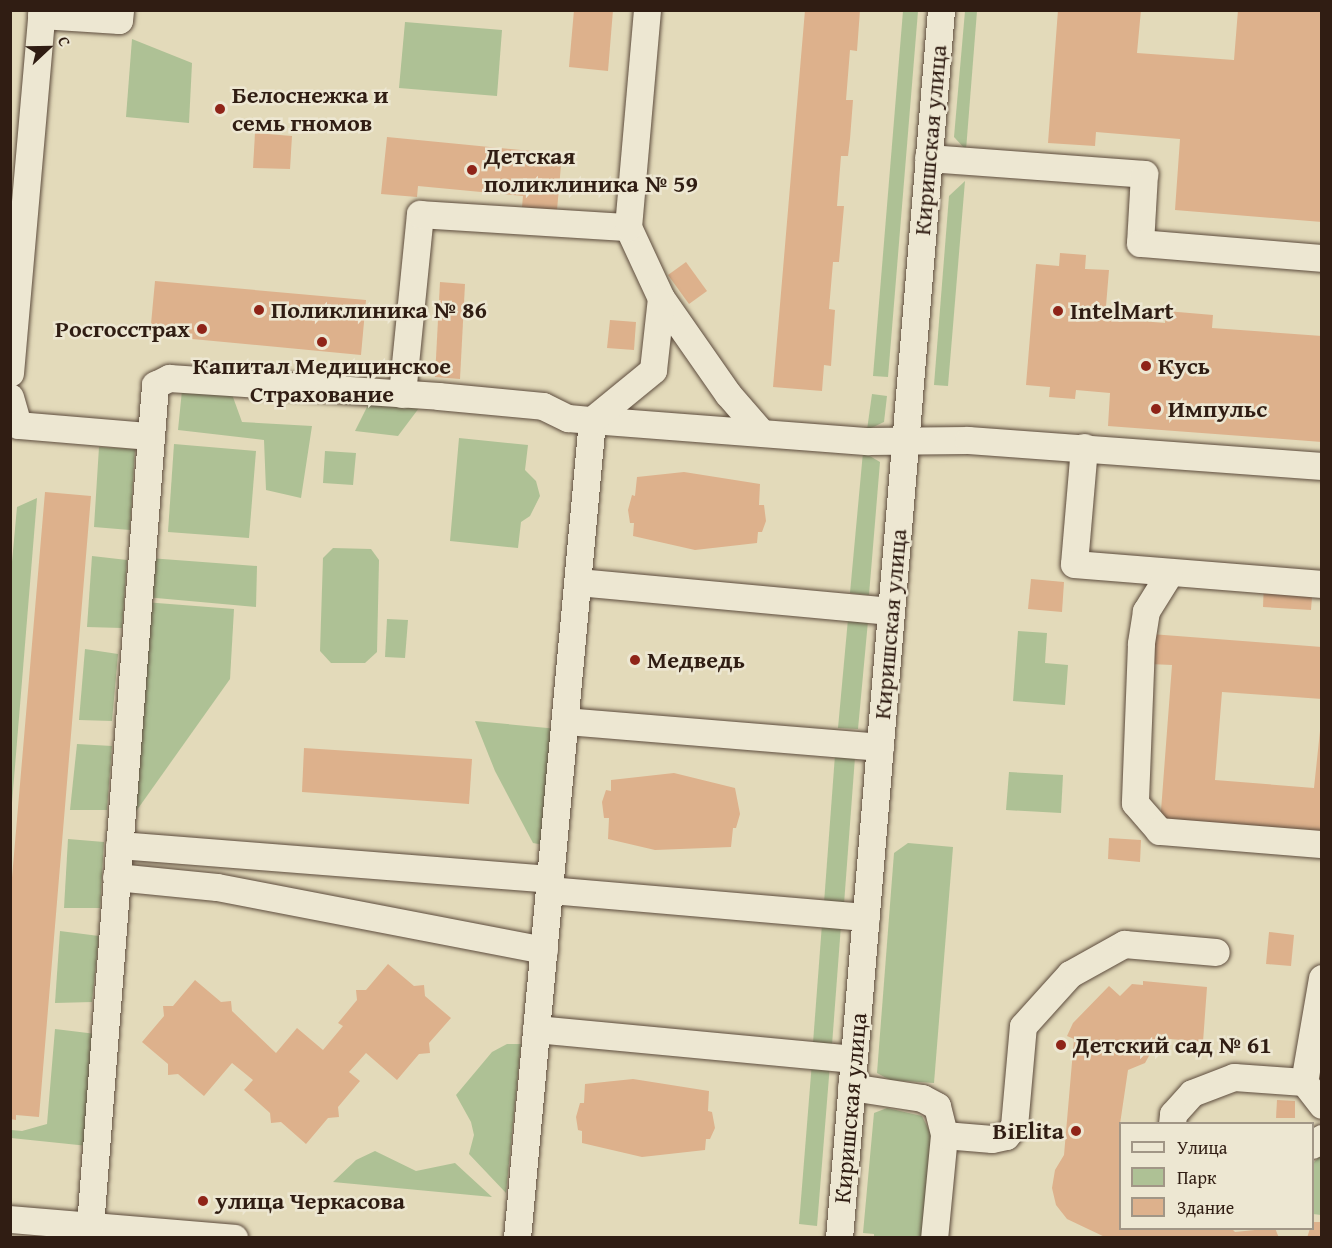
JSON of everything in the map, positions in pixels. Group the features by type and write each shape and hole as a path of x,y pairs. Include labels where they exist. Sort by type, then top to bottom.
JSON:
{"street":[{"path":"10,373 42,13 119,20 120,10"},
{"path":"647,10 628,227 661,298 728,394 761,432"},
{"name":"Киришская улица","path":"839,1238 941,10"},
{"path":"928,158 1144,174 1140,243 1322,258"},
{"path":"402,394 420,214 628,227"},
{"path":"517,1238 592,420 652,369 661,298"},
{"path":"90,1226 149,435 155,385 168,378 402,394 543,406 568,418 592,420 868,441 968,440 1322,465"},
{"path":"10,397 18,425 149,435"},
{"path":"1084,447 1074,564 1169,574 1322,584"},
{"path":"1169,574 1146,611 1141,644 1135,803 1159,831 1322,844"},
{"path":"578,582 891,611"},
{"path":"565,721 880,747"},
{"path":"119,845 550,884 866,917"},
{"path":"116,876 217,887 544,950"},
{"path":"944,1135 992,1139 1006,1136 1014,1126 1023,1026 1070,974 1124,944 1216,952"},
{"path":"1322,978 1304,1082 1322,1105"},
{"path":"536,1029 854,1059"},
{"path":"1172,1122 1173,1114 1192,1093 1234,1077 1304,1082"},
{"path":"851,1087 922,1098 937,1106 944,1135 934,1238"},
{"path":"10,1219 234,1238"}],"green space":[{"path":"903,11 918,11 888,377 873,376"},
{"path":"965,11 977,11 966,150 954,137"},
{"path":"405,22 502,30 497,96 399,88"},
{"path":"132,39 192,63 189,123 126,117"},
{"path":"965,181 948,386 934,385 949,196"},
{"path":"229,386 242,422 312,426 301,498 266,490 264,440 178,430 182,390"},
{"path":"872,394 887,396 884,422 867,430"},
{"path":"371,399 422,404 398,436 355,431"},
{"path":"459,438 528,445 525,470 536,481 540,496 530,516 521,522 518,548 450,541"},
{"path":"174,444 256,451 249,538 168,532"},
{"path":"99,447 135,449 130,530 94,527"},
{"path":"325,451 356,453 353,485 323,483"},
{"path":"863,452 880,462 869,595 850,593"},
{"path":"37,498 11,815 11,573 17,507"},
{"path":"333,548 371,549 379,560 377,652 365,663 331,663 320,651 323,558"},
{"path":"92,556 127,560 122,628 87,627"},
{"path":"149,558 257,566 256,607 145,597"},
{"path":"144,602 234,609 230,679 132,817"},
{"path":"387,619 408,620 405,658 385,657"},
{"path":"848,619 868,621 858,729 838,728"},
{"path":"1018,631 1047,633 1045,663 1068,665 1065,705 1013,701"},
{"path":"85,649 118,654 112,721 79,720"},
{"path":"475,721 558,729 549,846 533,843 495,771"},
{"path":"77,744 112,746 107,810 70,810"},
{"path":"835,755 855,757 844,904 824,903"},
{"path":"1009,772 1063,775 1061,813 1006,810"},
{"path":"68,839 104,842 100,908 64,908"},
{"path":"908,843 953,847 934,1083 890,1080 877,1073 894,853"},
{"path":"822,924 841,925 832,1045 813,1043"},
{"path":"60,931 99,936 92,1002 55,1003"},
{"path":"55,1029 96,1034 88,1146 11,1138 11,1130 22,1131 47,1124"},
{"path":"507,1044 521,1044 506,1193 469,1154 474,1135 471,1122 456,1095 492,1052"},
{"path":"812,1062 830,1064 817,1226 799,1224"},
{"path":"887,1108 922,1116 931,1134 922,1237 874,1237 874,1234 863,1233 874,1113"},
{"path":"375,1151 416,1171 455,1163 492,1197 333,1182 356,1160"},
{"path":"1321,1155 1321,1215 1314,1214 1314,1162"}],"building":[{"path":"574,10 613,10 608,71 569,67"},
{"path":"805,10 860,10 857,51 850,50 846,100 853,100 848,156 841,156 837,206 844,206 839,262 833,262 829,309 835,310 831,366 824,365 822,391 773,387"},
{"path":"1058,10 1141,10 1137,53 1234,60 1238,10 1322,10 1322,222 1175,210 1180,139 1096,132 1095,146 1048,143"},
{"path":"255,133 292,136 290,169 253,168"},
{"name":"Детская поликлиника № 59","path":"387,137 562,154 557,210 522,207 523,196 418,186 417,197 381,194"},
{"path":"1060,253 1086,255 1085,269 1109,270 1105,318 1165,323 1166,311 1213,315 1212,328 1322,336 1322,442 1108,426 1110,393 1076,390 1075,399 1049,397 1050,387 1026,385 1036,264 1059,266"},
{"path":"686,262 707,291 689,304 668,275"},
{"name":"Поликлиника № 86","path":"155,281 366,300 361,355 150,335"},
{"path":"440,282 465,284 460,379 435,377"},
{"path":"610,320 636,322 634,350 607,348"},
{"path":"684,472 760,484 759,505 764,505 766,521 762,532 758,532 757,543 695,550 633,536 634,523 630,523 628,510 632,495 635,496 637,477"},
{"path":"45,492 91,496 39,1117 16,1115 16,1120 10,1119 10,901"},
{"path":"1031,579 1064,582 1062,612 1028,609"},
{"path":"1264,581 1313,584 1311,610 1263,607"},
{"path":"1151,634 1322,647 1322,699 1222,692 1215,780 1314,788 1322,712 1322,837 1160,824 1172,665 1149,664"},
{"path":"304,748 472,759 469,804 302,792"},
{"path":"674,773 735,788 740,814 736,828 733,828 731,847 655,850 608,839 609,818 604,818 602,802 606,790 611,791 611,780"},
{"path":"1109,838 1141,840 1140,862 1108,859"},
{"path":"1269,932 1294,935 1291,966 1266,964"},
{"path":"388,964 414,986 424,985 425,996 451,1018 429,1043 430,1053 419,1054 397,1080 366,1053 349,1072 360,1081 338,1107 339,1117 328,1118 306,1144 281,1122 271,1123 270,1113 244,1090 253,1080 232,1063 204,1096 178,1074 168,1075 168,1064 142,1042 164,1016 163,1006 173,1006 195,980 221,1002 231,1001 232,1011 276,1053 297,1028 323,1050 343,1026 338,1023 357,1000 356,990 366,990"},
{"path":"1143,981 1207,987 1203,1042 1159,1038 1145,1063 1128,1070 1119,1122 1119,1230 1233,1230 1235,1232 1276,1230 1279,1238 1107,1238 1067,1219 1056,1205 1052,1188 1055,1170 1064,1155 1074,1039 1067,1036 1073,1023 1109,986 1120,996 1132,984 1143,985"},
{"path":"633,1079 709,1091 708,1111 712,1112 715,1128 710,1139 706,1139 705,1150 642,1157 582,1143 582,1131 578,1130 576,1117 580,1103 584,1103 585,1084"},
{"path":"1277,1100 1295,1101 1295,1118 1276,1118"},
{"path":"1314,1222 1322,1222 1321,1238 1307,1238 1310,1230 1314,1230"}],"place":[{"name":"Белоснежка и семь гномов","path":"220,109"},
{"name":"Детская поликлиника № 59","path":"472,170"},
{"name":"Поликлиника № 86","path":"259,310"},
{"name":"IntelMart","path":"1058,311"},
{"name":"Росгосстрах","path":"202,329"},
{"name":"Капитал Медицинское Страхование","path":"322,342"},
{"name":"Кусь","path":"1146,366"},
{"name":"Импульс","path":"1156,409"},
{"name":"Медведь","path":"635,660"},
{"name":"Детский сад № 61","path":"1061,1045"},
{"name":"BiElita","path":"1076,1131"},
{"name":"улица Черкасова","path":"203,1201"}]}
